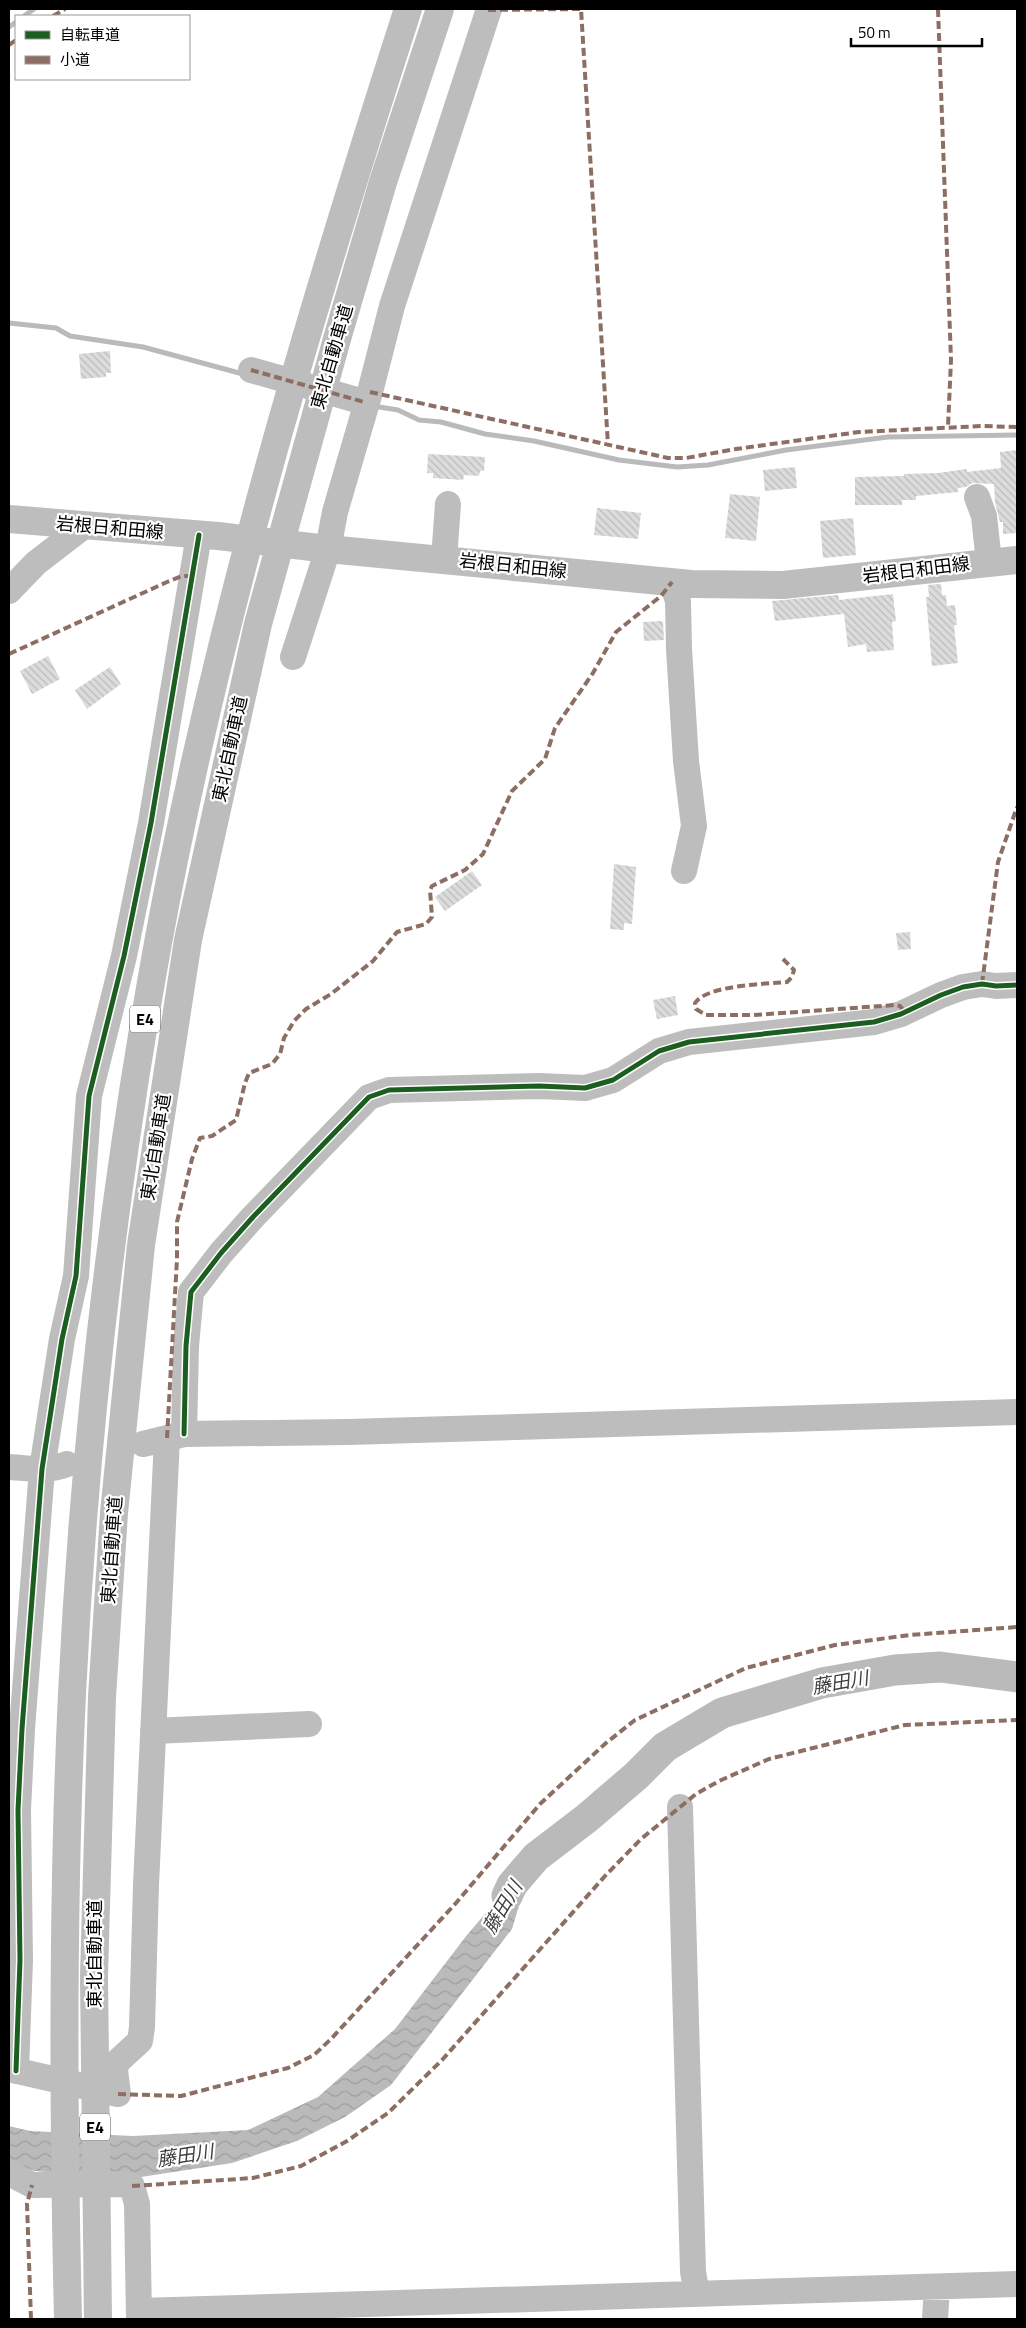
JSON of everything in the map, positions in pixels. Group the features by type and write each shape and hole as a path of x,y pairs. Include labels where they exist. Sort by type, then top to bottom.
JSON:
{"main road":[{"name":"東北自動車道","path":"68,2319 65,2207 64,1979 72,1692 84,1514 112,1242 135,1076 159,939 227,622 306,334 354,174 408,9"},
{"name":"東北自動車道","path":"98,2319 95,2202 96,1872 102,1697 114,1513 141,1246 188,940 258,624 337,339 384,182 440,9"},
{"name":"岩根日和田線","path":"9,519 209,536 672,582 783,585 1017,560"}],"street":[{"path":"293,657 320,548 335,512 370,392 392,306 489,9"},
{"path":"251,370 364,402"},
{"path":"978,497 984,516 989,562"},
{"path":"444,560 448,504"},
{"path":"9,591 36,563 84,526"},
{"path":"209,536 124,956 89,1096 76,1276 62,1339 42,1469 20,1774 20,1960 13,2070 118,2094 115,2070 117,2062 140,2040 165,1438 186,1346 191,1292 221,1252 369,1097 389,1090 539,1086 585,1088 613,1080 658,1051 689,1042 874,1022 901,1014 963,987 982,984 996,986 1017,985"},
{"path":"672,582 678,601 686,761 694,826 684,871"},
{"path":"165,1438 1017,1412"},
{"path":"9,1467 42,1469 56,1468 67,1464"},
{"path":"153,1731 309,1724"},
{"path":"680,1807 693,2272 697,2294"},
{"path":"9,2173 32,2185 118,2184 132,2186 137,2204 139,2315 1017,2284"},
{"path":"935,2319 937,2287"}],"water":[{"path":"533,1858 512,1929 391,2085 345,2117 297,2141 232,2163 128,2179 35,2171 9,2163 9,2126 30,2131 133,2136 248,2130 318,2097 395,2029 467,1935"}],"building":[{"path":"110,351 111,373 106,373 106,377 81,379 79,354"},
{"path":"1017,450 1017,533 1003,534 1003,522 1000,522 995,502 994,484 972,483 966,487 958,488 958,492 916,496 916,500 902,500 902,505 855,505 855,477 904,476 904,474 938,473 967,469 967,472 1001,468 1000,452"},
{"path":"428,454 485,457 484,471 480,471 479,476 464,475 463,480 433,478 433,473 427,473"},
{"path":"795,467 797,488 765,491 763,470"},
{"path":"730,494 760,497 756,541 725,538"},
{"path":"597,508 641,513 638,539 594,535"},
{"path":"853,518 856,555 823,558 820,521"},
{"path":"941,584 942,595 946,595 947,606 955,605 957,625 954,625 958,663 932,666 926,597 929,597 928,585"},
{"path":"893,594 896,621 892,622 894,650 867,652 866,644 848,647 844,614 775,621 772,601 838,595 839,600"},
{"path":"663,621 664,640 644,641 643,622"},
{"path":"48,656 60,679 32,694 20,671"},
{"path":"110,667 121,684 87,709 75,690"},
{"path":"614,864 636,867 632,924 624,923 624,930 610,929"},
{"path":"472,871 482,885 445,911 435,897"},
{"path":"910,932 911,949 898,950 896,933"},
{"path":"675,996 678,1015 657,1019 653,1000"}],"waterway":[{"path":"25,15 34,9"},
{"path":"9,27 15,23"},
{"path":"9,323 56,328 70,336 143,347 243,374"},
{"path":"373,406 398,410 419,420 441,422 485,434 534,441 619,460 677,467 708,465 786,450 888,437 1017,435"},
{"name":"藤田川","path":"507,1896 512,1885 536,1857 587,1818 636,1776 665,1747 722,1713 822,1683 895,1670 940,1667 1017,1677"}],"marked path":[{"path":"55,15 65,9"},
{"path":"488,10 581,9 608,445"},
{"path":"938,9 951,360 948,427"},
{"path":"9,45 15,41"},
{"path":"251,370 364,402"},
{"path":"370,392 668,458 686,458 859,432 983,426 1017,427"},
{"path":"9,654 167,582 182,576 192,576"},
{"path":"167,1438 177,1259 177,1222 192,1159 200,1138 212,1136 236,1120 249,1073 272,1064 280,1054 284,1038 294,1021 306,1009 331,994 373,961 397,932 426,924 432,917 430,890 432,886 465,870 483,854 512,791 545,759 555,728 593,673 616,632 661,596 672,582"},
{"path":"982,984 998,862 1017,807"},
{"path":"783,959 794,970 792,977 787,982 738,986 711,992 695,1003 696,1009 706,1015 754,1015 895,1005 900,1006 905,1012"},
{"path":"118,2094 181,2096 288,2068 314,2055 456,1903 540,1804 606,1743 635,1720 746,1668 835,1645 910,1635 1017,1627"},
{"path":"132,2186 253,2178 301,2166 347,2141 388,2113 442,2060 605,1876 641,1839 696,1794 719,1781 769,1759 905,1725 1017,1720"},
{"path":"31,2319 27,2204 32,2185"}],"cycle path":[{"path":"16,2071 20,1960 18,1810 22,1729 42,1469 62,1339 76,1276 89,1096 124,956 151,823 199,535"},
{"path":"184,1434 186,1346 191,1292 221,1253 253,1217 369,1097 389,1090 539,1086 585,1088 613,1080 659,1051 689,1042 874,1022 901,1014 963,987 982,984 996,986 1017,985"}]}
